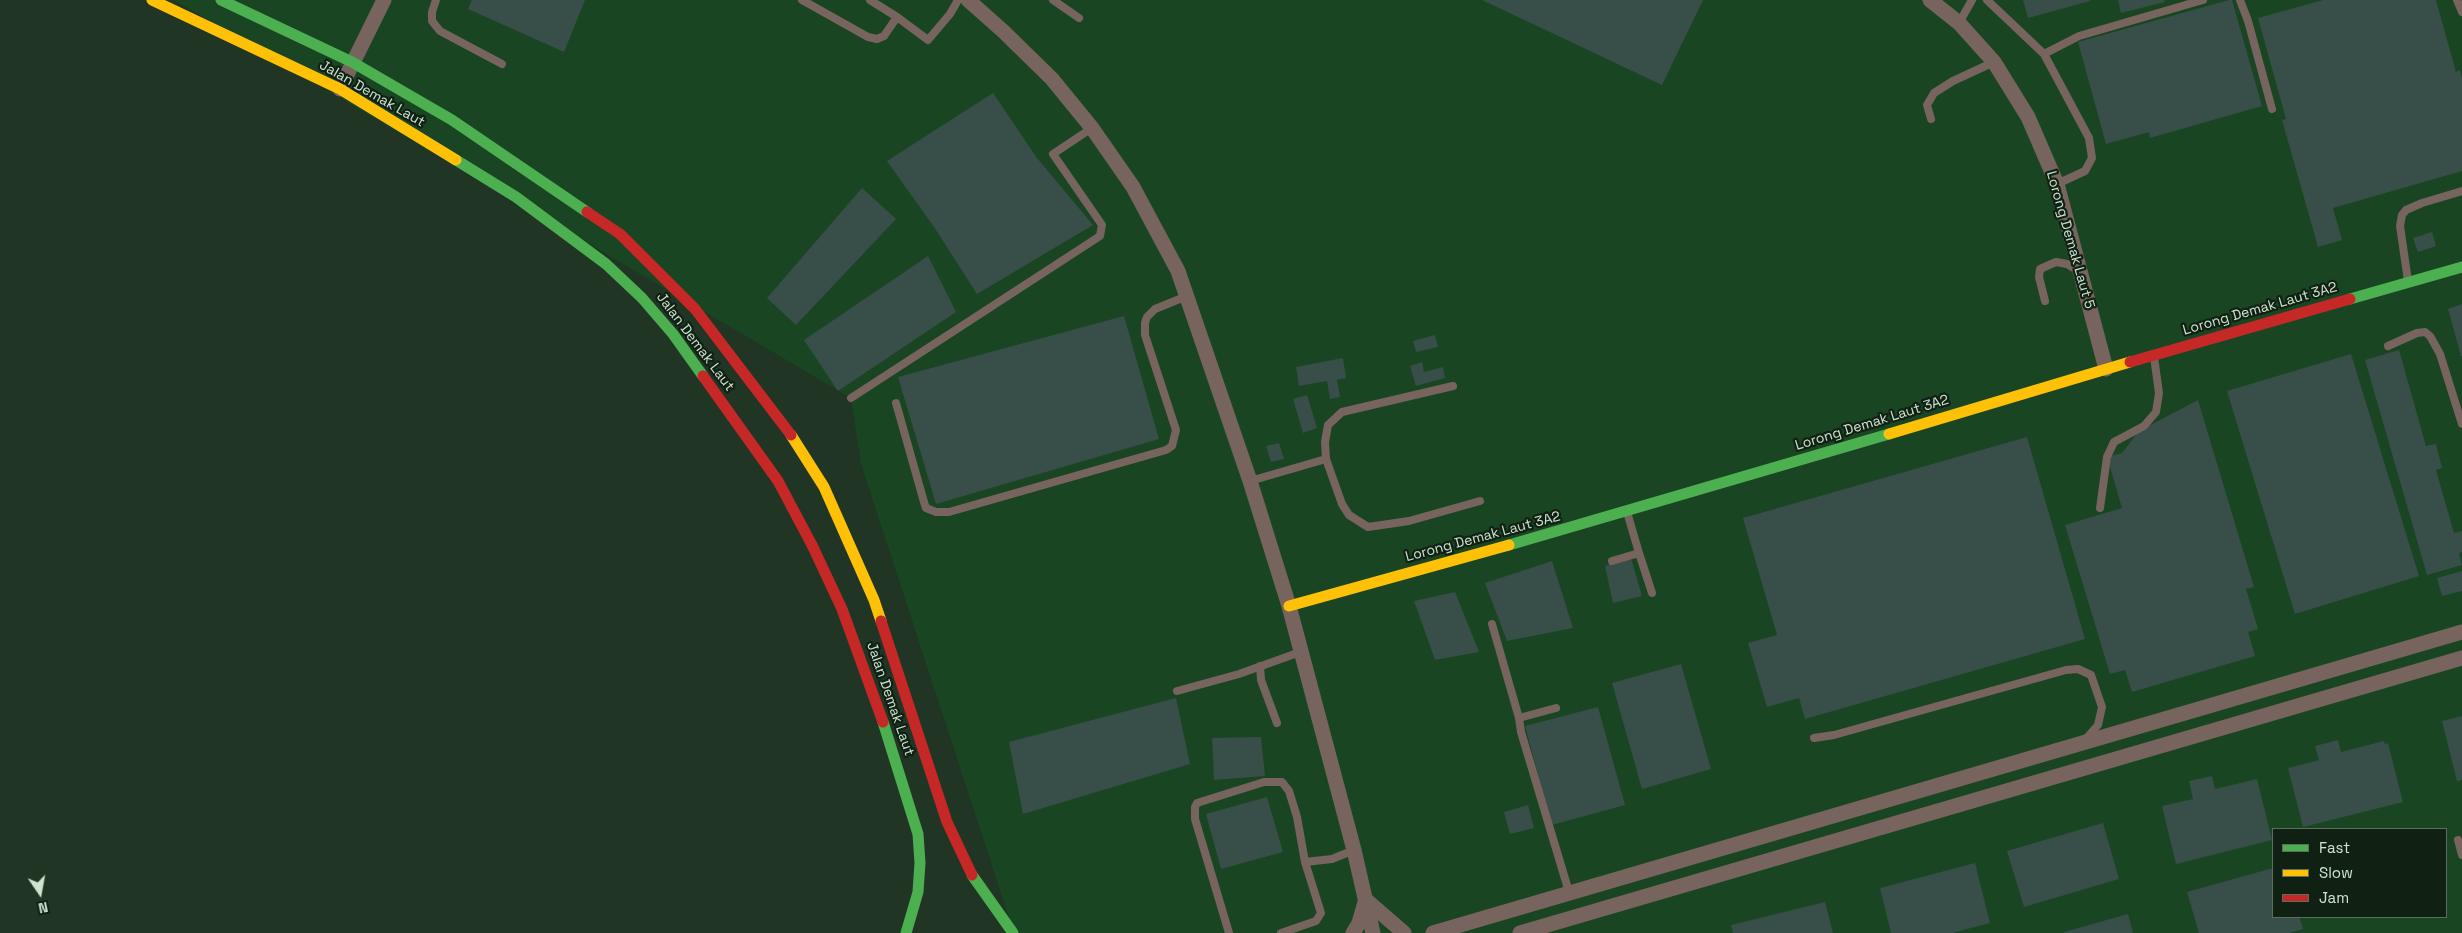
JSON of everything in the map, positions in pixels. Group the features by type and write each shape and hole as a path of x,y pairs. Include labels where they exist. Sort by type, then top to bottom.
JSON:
{"main road":[{"name":"Jalan Demak Laut","path":"152,0 340,89 516,197 606,264 642,298 673,334 778,481 812,545 842,609 892,746 915,826 920,863 918,892 906,933"},
{"name":"Jalan Demak Laut","path":"221,0 352,62 452,120 620,234 659,271 695,310 793,438 810,462 824,488 874,600 947,822 959,849 987,898 1013,933"},
{"name":"Lorong Demak Laut 3A2","path":"1289,606 1627,512 2106,369 2462,267"}],"street":[{"path":"340,89 384,0"},
{"path":"968,0 1003,30 1052,79 1092,128 1133,187 1174,265 1187,296 1250,481 1303,651 1354,850 1373,933"},
{"name":"Lorong Demak Laut 5","path":"1930,0 1959,23 1994,62 2009,83 2028,116 2057,184 2106,369"},
{"path":"1432,933 2462,632"},
{"path":"1520,933 2462,658"},
{"path":"1353,933 1359,923 1366,900"},
{"path":"1366,900 1404,933"}],"lane":[{"path":"436,0 432,12 432,21 440,31 502,64"},
{"path":"802,0 868,37 877,39 884,36 897,17"},
{"path":"870,0 928,40 950,14 958,0"},
{"path":"1053,0 1079,18"},
{"path":"1959,23 1972,0"},
{"path":"1987,0 2044,54 2088,138 2092,158 2085,171 2057,184"},
{"path":"2044,54 2079,36 2203,0"},
{"path":"2240,0 2272,109"},
{"path":"2457,0 2462,12"},
{"path":"1930,119 1927,105 1934,93 1994,62"},
{"path":"852,398 1100,236 1102,224 1053,154 1092,128"},
{"path":"2409,283 2400,226 2402,215 2422,203 2462,191"},
{"path":"2045,301 2039,277 2040,269 2056,262 2067,264 2080,272"},
{"path":"896,403 926,508 936,512 949,512 1166,450 1172,446 1176,430 1145,335 1145,323 1147,317 1155,308 1187,296"},
{"path":"2388,346 2417,333 2425,332 2430,336 2440,354 2462,424"},
{"path":"2100,508 2107,457 2114,442 2144,426 2156,412 2159,393 2154,355"},
{"path":"1453,386 1342,412 1328,425 1325,442 1326,459 1342,504 1349,515 1368,527 1409,521 1480,501"},
{"path":"1250,481 1326,459"},
{"path":"1627,512 1652,593"},
{"path":"1612,561 1639,553"},
{"path":"1492,624 1519,718 1521,732 1569,892"},
{"path":"1177,692 1303,651"},
{"path":"1260,666 1261,680 1277,723"},
{"path":"1814,738 1834,735 2066,670 2078,669 2091,675 2102,707 2098,725 2082,743"},
{"path":"1519,718 1556,708"},
{"path":"1229,933 1195,819 1195,807 1197,803 1264,782 1282,782 1289,791 1297,816 1305,862 1322,912 1316,921 1281,933"},
{"path":"2458,840 2462,855"},
{"path":"1305,862 1332,859 1354,850"}],"shaded area":[{"path":"174,0 2462,0 2462,933 1014,933 861,464 851,398"}],"building":[{"path":"472,0 585,0 564,52 468,9"},
{"path":"1482,0 1703,0 1662,85"},
{"path":"2023,0 2090,0 2090,1 2028,18"},
{"path":"2118,0 2164,0 2165,2 2121,13"},
{"path":"2232,0 2262,106 2150,138 2149,132 2106,144 2078,42"},
{"path":"2323,0 2436,0 2456,72 2460,70 2462,78 2462,171 2333,208 2342,240 2318,247 2282,120 2286,119 2258,18"},
{"path":"993,93 1037,158 1093,225 977,294 934,227 887,161"},
{"path":"862,188 896,219 796,325 767,298"},
{"path":"2432,232 2436,246 2418,252 2413,238"},
{"path":"928,256 956,312 838,391 804,340"},
{"path":"2462,304 2462,356 2461,356 2448,309"},
{"path":"1124,316 1159,439 936,504 898,377"},
{"path":"1435,335 1438,347 1416,352 1413,341"},
{"path":"2399,350 2426,446 2436,444 2442,468 2436,470 2454,533 2462,531 2462,552 2459,553 2462,565 2427,575 2365,360"},
{"path":"2351,354 2419,576 2295,614 2227,391"},
{"path":"1343,358 1346,378 1337,380 1340,397 1330,399 1327,381 1299,386 1296,367"},
{"path":"1422,362 1424,372 1443,367 1445,378 1416,386 1410,366"},
{"path":"1307,395 1317,428 1303,433 1293,399"},
{"path":"2198,400 2254,587 2246,589 2258,629 2248,632 2255,656 2132,692 2125,670 2110,674 2065,525 2122,508 2107,457 2122,453 2139,431"},
{"path":"2027,437 2085,639 1805,719 1799,698 1767,707 1748,643 1777,635 1743,518"},
{"path":"1279,443 1284,459 1271,462 1266,446"},
{"path":"1630,555 1642,596 1613,603 1605,566"},
{"path":"1552,561 1573,628 1507,641 1485,583"},
{"path":"2462,571 2462,591 2442,596 2437,578"},
{"path":"1455,592 1479,652 1435,660 1414,601"},
{"path":"1681,664 1711,769 1642,789 1612,683"},
{"path":"1176,698 1190,764 1023,814 1009,742"},
{"path":"1598,707 1625,805 1552,825 1525,726"},
{"path":"2462,716 2462,780 2457,781 2442,721"},
{"path":"1261,737 1265,776 1214,780 1212,738"},
{"path":"2338,740 2341,752 2384,741 2385,744 2388,743 2403,802 2303,827 2288,768 2319,760 2315,746"},
{"path":"2212,776 2215,789 2257,779 2272,840 2176,864 2162,806 2193,799 2189,781"},
{"path":"1267,797 1283,852 1221,869 1206,814"},
{"path":"1528,805 1534,828 1510,834 1504,812"},
{"path":"2103,823 2119,879 2024,907 2007,851"},
{"path":"1975,863 1990,923 1952,933 1891,933 1880,888"},
{"path":"2272,868 2272,918 2299,918 2303,929 2288,933 2199,933 2187,892"},
{"path":"1825,902 1833,933 1733,933 1731,925"},
{"path":"2128,914 2133,933 2064,933 2064,932"}],"traffic: fast":[{"path":"221,0 352,62 452,120 587,212"},
{"path":"456,160 516,197 606,264 642,298 673,334 703,376"},
{"path":"2350,299 2462,267"},
{"path":"1509,545 1889,434"},
{"path":"883,722 918,834 920,863 918,892 906,933"},
{"path":"972,875 1013,933"}],"traffic: slow":[{"path":"152,0 340,89 456,160"},
{"path":"1889,434 2130,362"},
{"path":"791,435 824,487 874,600 881,621"},
{"path":"1289,606 1509,545"}],"traffic: jam":[{"path":"587,212 620,234 695,309 791,435"},
{"path":"2130,362 2350,299"},
{"path":"703,376 778,481 812,545 842,609 883,722"},
{"path":"881,621 947,822 972,875"}]}
